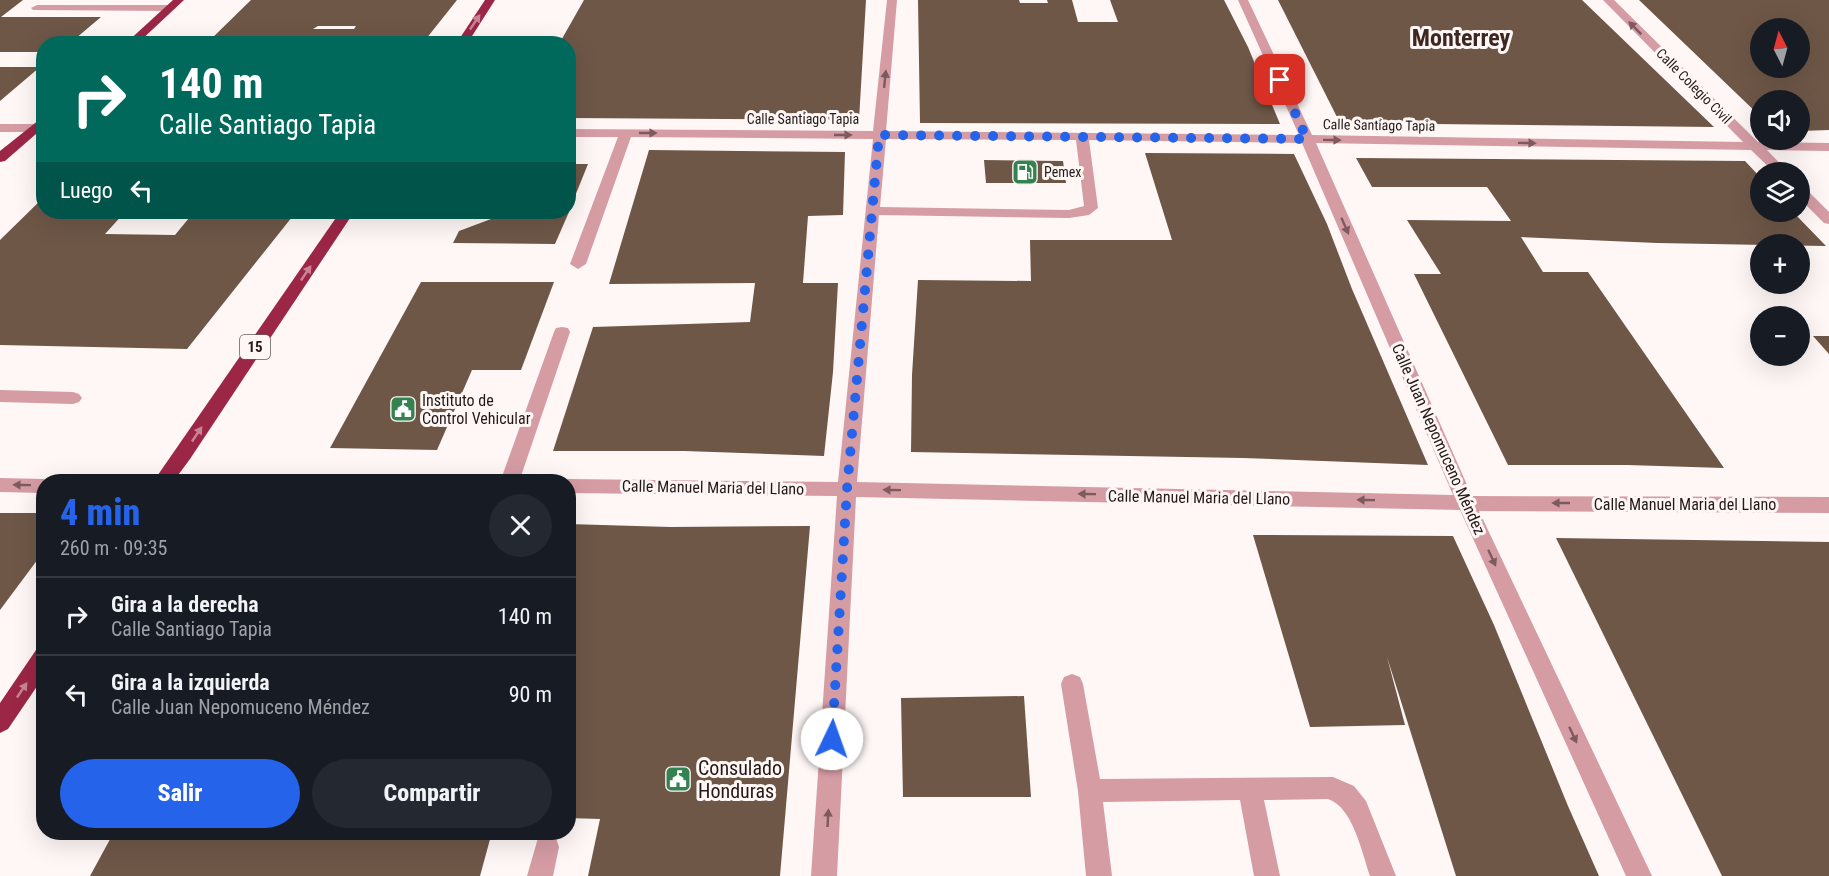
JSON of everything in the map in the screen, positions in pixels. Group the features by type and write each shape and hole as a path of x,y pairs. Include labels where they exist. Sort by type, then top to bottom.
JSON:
{"highway":[{"path":"466,36 490,0"},
{"path":"139,36 174,4"},
{"path":"0,159 36,128"},
{"name":"15","path":"168,474 342,219"},
{"path":"0,722 36,669"}],"street":[{"path":"825,876 847,489 892,0"},
{"name":"Calle Juan Nepomuceno Méndez","path":"1243,0 1307,139 1466,503 1639,876"},
{"name":"Calle Colegio Civil","path":"1608,0 1750,142"},
{"path":"37,8 174,4"},
{"path":"0,128 36,125"},
{"name":"Calle Santiago Tapia","path":"576,133 1083,136 1750,147"},
{"path":"579,264 626,133"},
{"path":"872,211 1069,214 1084,212 1091,208 1091,201 1083,136"},
{"name":"Calle Santiago Tapia","path":"1810,147 1829,147"},
{"name":"Calle Colegio Civil","path":"1758,150 1771,162"},
{"path":"1810,202 1829,220"},
{"path":"512,474 562,332"},
{"path":"0,396 73,398"},
{"path":"0,485 36,486"},
{"name":"Calle Manuel Maria del Llano","path":"576,486 847,489 1466,503 1829,505"},
{"path":"1072,684 1090,790 1099,876"},
{"path":"1090,790 1250,790 1328,787 1344,793 1359,809 1383,876"},
{"path":"1250,790 1267,876"},
{"path":"540,876 547,847"}],"building":[{"path":"0,0 23,0 1,17 101,17 78,36 36,36 36,52 0,52"},
{"path":"251,0 457,0 428,36 214,36","holes":["318,26 356,26 354,29 313,29"]},
{"path":"584,0 866,0 859,120 576,118 576,36 564,36"},
{"path":"918,0 1019,0 1020,3 1048,3 1047,0 1072,0 1078,22 1118,22 1110,0 1224,0 1248,47 1280,124 920,123"},
{"path":"1278,0 1582,0 1714,127 1340,123"},
{"path":"1639,0 1829,0 1829,130 1810,131 1810,90 1750,90 1750,106"},
{"path":"0,67 36,67 36,70 0,101"},
{"path":"649,150 845,152 843,215 808,216 803,283 838,283 833,372 824,456 684,451 553,451 593,327 750,322 755,283 609,284"},
{"path":"1145,153 1294,154 1327,224 1352,289 1428,465 1243,458 911,452 912,375 918,280 1031,281 1030,240 1172,240"},
{"path":"1356,158 1745,161 1750,166 1750,222 1803,222 1826,246 1810,246 1810,234 1750,234 1750,245 1521,237 1543,272 1588,272 1724,468 1508,465 1414,274 1441,274 1407,220 1511,221 1487,187 1372,187"},
{"name":"Pemex","path":"984,160 1063,161 1066,183 986,183"},
{"path":"576,164 588,164 576,194"},
{"path":"36,205 36,219 119,219 105,234 175,235 188,219 290,219 187,349 0,345 0,240"},
{"path":"491,219 566,219 555,244 453,243 459,231"},
{"path":"421,282 554,282 521,370 472,370 437,450 330,448"},
{"path":"1813,336 1829,336 1829,354"},
{"path":"0,513 36,513 36,562 0,610"},
{"path":"576,524 670,527 810,526 780,876 588,876 600,819 576,818"},
{"path":"1253,535 1453,536 1494,625 1599,876 1456,876 1387,657 1405,725 1310,727"},
{"path":"1556,538 1829,542 1829,876 1722,876"},
{"path":"1024,696 1031,797 903,797 901,698"},
{"path":"110,840 490,840 480,876 90,876"}],"place":[{"name":"Pemex","path":"1025,172"},
{"name":"Instituto de Control Vehicular","path":"403,409"},
{"name":"Consulado Honduras","path":"678,779"}],"district":[{"name":"Monterrey","path":"1461,38"}],"route":[{"path":"832,739 847,489 879,135 1307,139 1280,80"}]}
